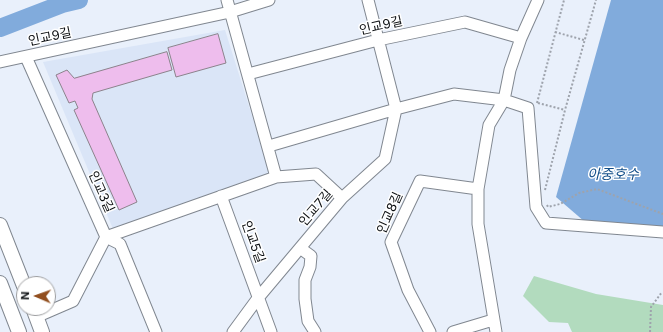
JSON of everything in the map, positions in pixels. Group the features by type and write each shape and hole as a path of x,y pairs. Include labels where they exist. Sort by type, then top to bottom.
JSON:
{"street":[{"path":"227,0 269,146 276,177"},
{"name":"인교9길","path":"0,62 230,12 269,0"},
{"path":"368,0 396,109"},
{"path":"496,332 478,224 478,188 489,125 504,100 510,70 520,38 538,0"},
{"name":"인교9길","path":"248,74 378,40 465,22 520,38"},
{"name":"인교3길","path":"26,57 106,237"},
{"path":"269,146 396,109 454,94 533,105 536,207 546,223 663,232"},
{"name":"인교7길","path":"300,248 342,198 385,159 396,109"},
{"path":"56,306 73,302 106,237 276,177 316,174 342,198"},
{"name":"인교8길","path":"430,332 408,290 391,242 420,181 478,188"},
{"name":"인교5길","path":"221,196 271,332"},
{"path":"0,225 20,276"},
{"path":"106,237 120,244 156,332"},
{"path":"300,248 311,256 310,268 305,280 305,299 308,321 315,332"},
{"name":"인교5길","path":"233,332 258,298 300,248"},
{"path":"0,283 18,332"},
{"path":"36,316 42,332"},
{"path":"453,332 493,320"}],"path":[{"path":"564,0 533,105 565,110"},
{"path":"545,190 565,110 596,0"},
{"path":"555,32 584,40"},
{"path":"546,202 548,207 560,204 579,193 597,189 663,214"},
{"path":"650,332 651,307 662,292"}],"shaded area":[{"path":"225,30 270,173 113,229 43,62"}],"green space":[{"path":"534,276 596,294 663,305 663,332 572,332 568,323 549,322 523,296"}],"water":[{"name":"아중호수","path":"611,0 663,0 663,227 585,222 556,197"}],"building":[{"path":"218,34 226,63 176,77 168,48"},
{"path":"167,52 172,70 93,93 92,99 137,202 119,210 74,110 78,108 75,101 69,103 56,75 67,70 74,78"}],"waterway":[{"path":"0,28 62,4 79,0"}]}
